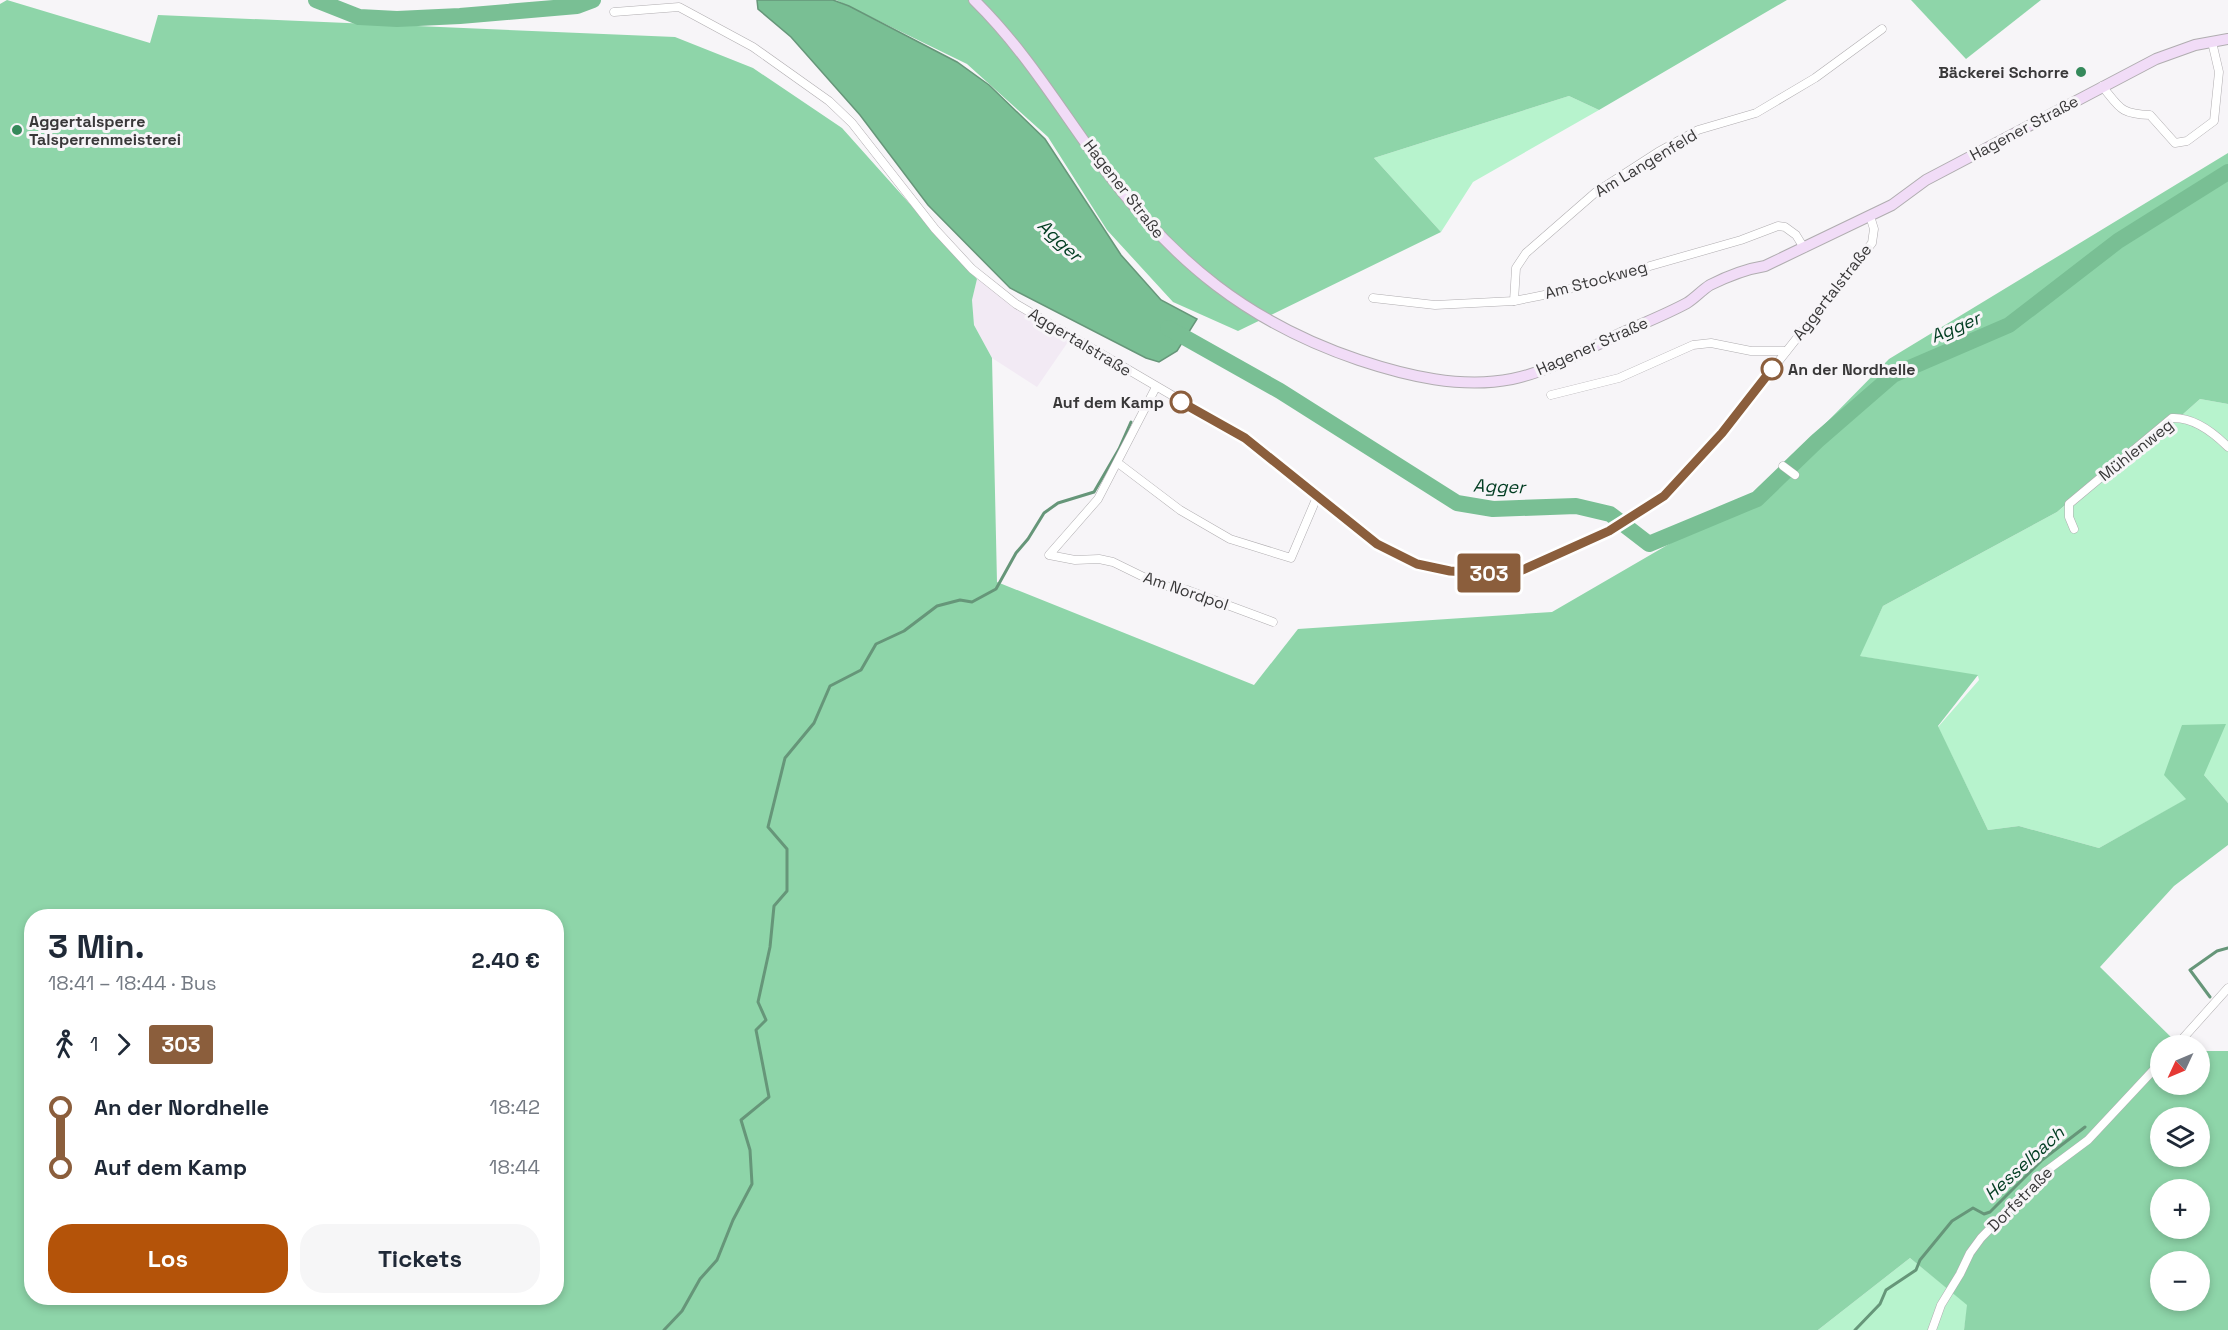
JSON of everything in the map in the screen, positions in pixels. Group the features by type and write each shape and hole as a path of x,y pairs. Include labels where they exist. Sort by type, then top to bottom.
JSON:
{"main road":[{"name":"Hagener Straße","path":"974,0 1031,63 1104,169 1145,221 1181,258 1220,290 1269,321 1318,346 1412,376 1472,382 1513,379 1556,364 1688,302 1709,286 1745,270 1765,266 1892,205 1926,180 2156,58 2228,39"}],"street":[{"name":"Aggertalstraße","path":"614,12 679,7 753,47 830,101 852,123 935,229 972,269 1016,304 1245,438 1377,544 1417,564 1450,571 1518,572 1609,531 1664,496 1722,433 1872,243 1875,229 1870,216"},
{"name":"Am Langenfeld","path":"1514,301 1516,268 1526,253 1596,192 1658,152 1698,130 1756,113 1823,73 1882,29"},
{"path":"2102,86 2122,110 2131,114 2150,115 2175,143 2187,141 2214,121 2219,72 2212,42"},
{"name":"Am Stockweg","path":"1373,298 1435,304 1514,301 1559,292 1741,240 1778,226 1785,227 1796,235 1804,248"},
{"path":"1551,395 1619,378 1693,345 1711,343 1751,351 1786,351"},
{"path":"1156,387 1118,463 1180,510 1230,539 1291,558 1317,497"},
{"name":"Mühlenweg","path":"2074,529 2069,517 2069,504 2172,418 2185,418 2218,437 2228,447"},
{"name":"Am Nordpol","path":"1118,463 1098,499 1050,555 1075,560 1099,559 1113,562 1160,585 1187,590 1273,622"},
{"path":"1783,466 1795,475"},
{"path":"2186,1035 2228,988"},
{"name":"Dorfstraße","path":"1932,1330 1941,1305 1981,1238 2045,1172 2088,1140 2150,1074"}],"shaded area":[{"path":"7,0 150,43 158,15 675,37 753,68 842,128 977,279 972,300 974,325 992,358 997,582 1254,685 1298,629 1552,612 1757,493 1889,359 2228,153 2228,404 2200,399 2182,415 2152,432 2057,512 1883,606 1860,656 1978,675 1938,726 1988,830 2019,826 2099,848 2186,799 2164,775 2182,725 2226,724 2204,775 2228,803 2228,845 2174,886 2100,967 2169,1035 2150,1035 2150,1095 2210,1095 2210,1051 2228,1051 2228,1330 1964,1330 1967,1305 1910,1258 1818,1330 0,1330 0,4"},
{"path":"836,0 1787,0 1599,110 1569,96 1374,158 1441,232 1238,331 1173,302 1107,230 1048,137 967,64"},
{"path":"1911,0 2041,0 1966,59"},
{"path":"1569,96 1599,110 1473,182 1441,232 1374,158"},
{"path":"977,279 1070,339 1037,387 992,358 974,325 972,300"},
{"path":"2200,399 2228,404 2228,446 2182,415"},
{"path":"2173,419 2203,428 2228,449 2228,803 2204,775 2187,799 2099,848 2019,826 1988,830 1938,727 1979,680 1978,676 1859,656 1883,606 2057,512"},
{"path":"1910,1258 1968,1305 1964,1330 1818,1330"}],"water":[{"path":"757,0 833,0 957,62 989,85 1045,139 1121,255 1161,300 1197,319 1177,351 1159,362 1146,358 1010,288 928,205 860,115 791,37 758,9"}],"waterway":[{"name":"Agger","path":"316,0 359,17 397,19 577,6 593,0"},
{"name":"Agger","path":"1168,328 1280,391 1457,503 1493,509 1576,506 1610,514 1649,544 1757,499 1817,441 1893,375 2009,325 2118,241 2228,172"},
{"path":"664,1330 682,1311 700,1279 717,1260 733,1220 752,1184 750,1150 741,1120 769,1097 756,1030 766,1020 758,1002 770,947 774,906 787,891 787,849 768,827 785,758 814,723 830,686 861,670 876,644 904,631 937,606 960,600 972,602 996,589 1016,553 1028,539 1044,513 1058,503 1094,492 1119,449 1131,422"},
{"name":"Hesselbach","path":"2210,997 2190,970 2217,951 2228,948"},
{"name":"Hesselbach","path":"1855,1330 1880,1304 1886,1290 1916,1270 1920,1260 1952,1221 1973,1208 1984,1214 1990,1212 2042,1160 2085,1127"}],"bus line":[{"name":"303","path":"1181,402 1245,438 1377,544 1417,564 1450,571 1518,572 1609,531 1664,496 1722,433 1772,369"}],"place":[{"name":"Bäckerei Schorre","path":"2081,72"},
{"name":"Aggertalsperre Talsperrenmeisterei","path":"17,130"},
{"name":"An der Nordhelle","path":"1772,369"},
{"name":"Auf dem Kamp","path":"1181,402"}]}
